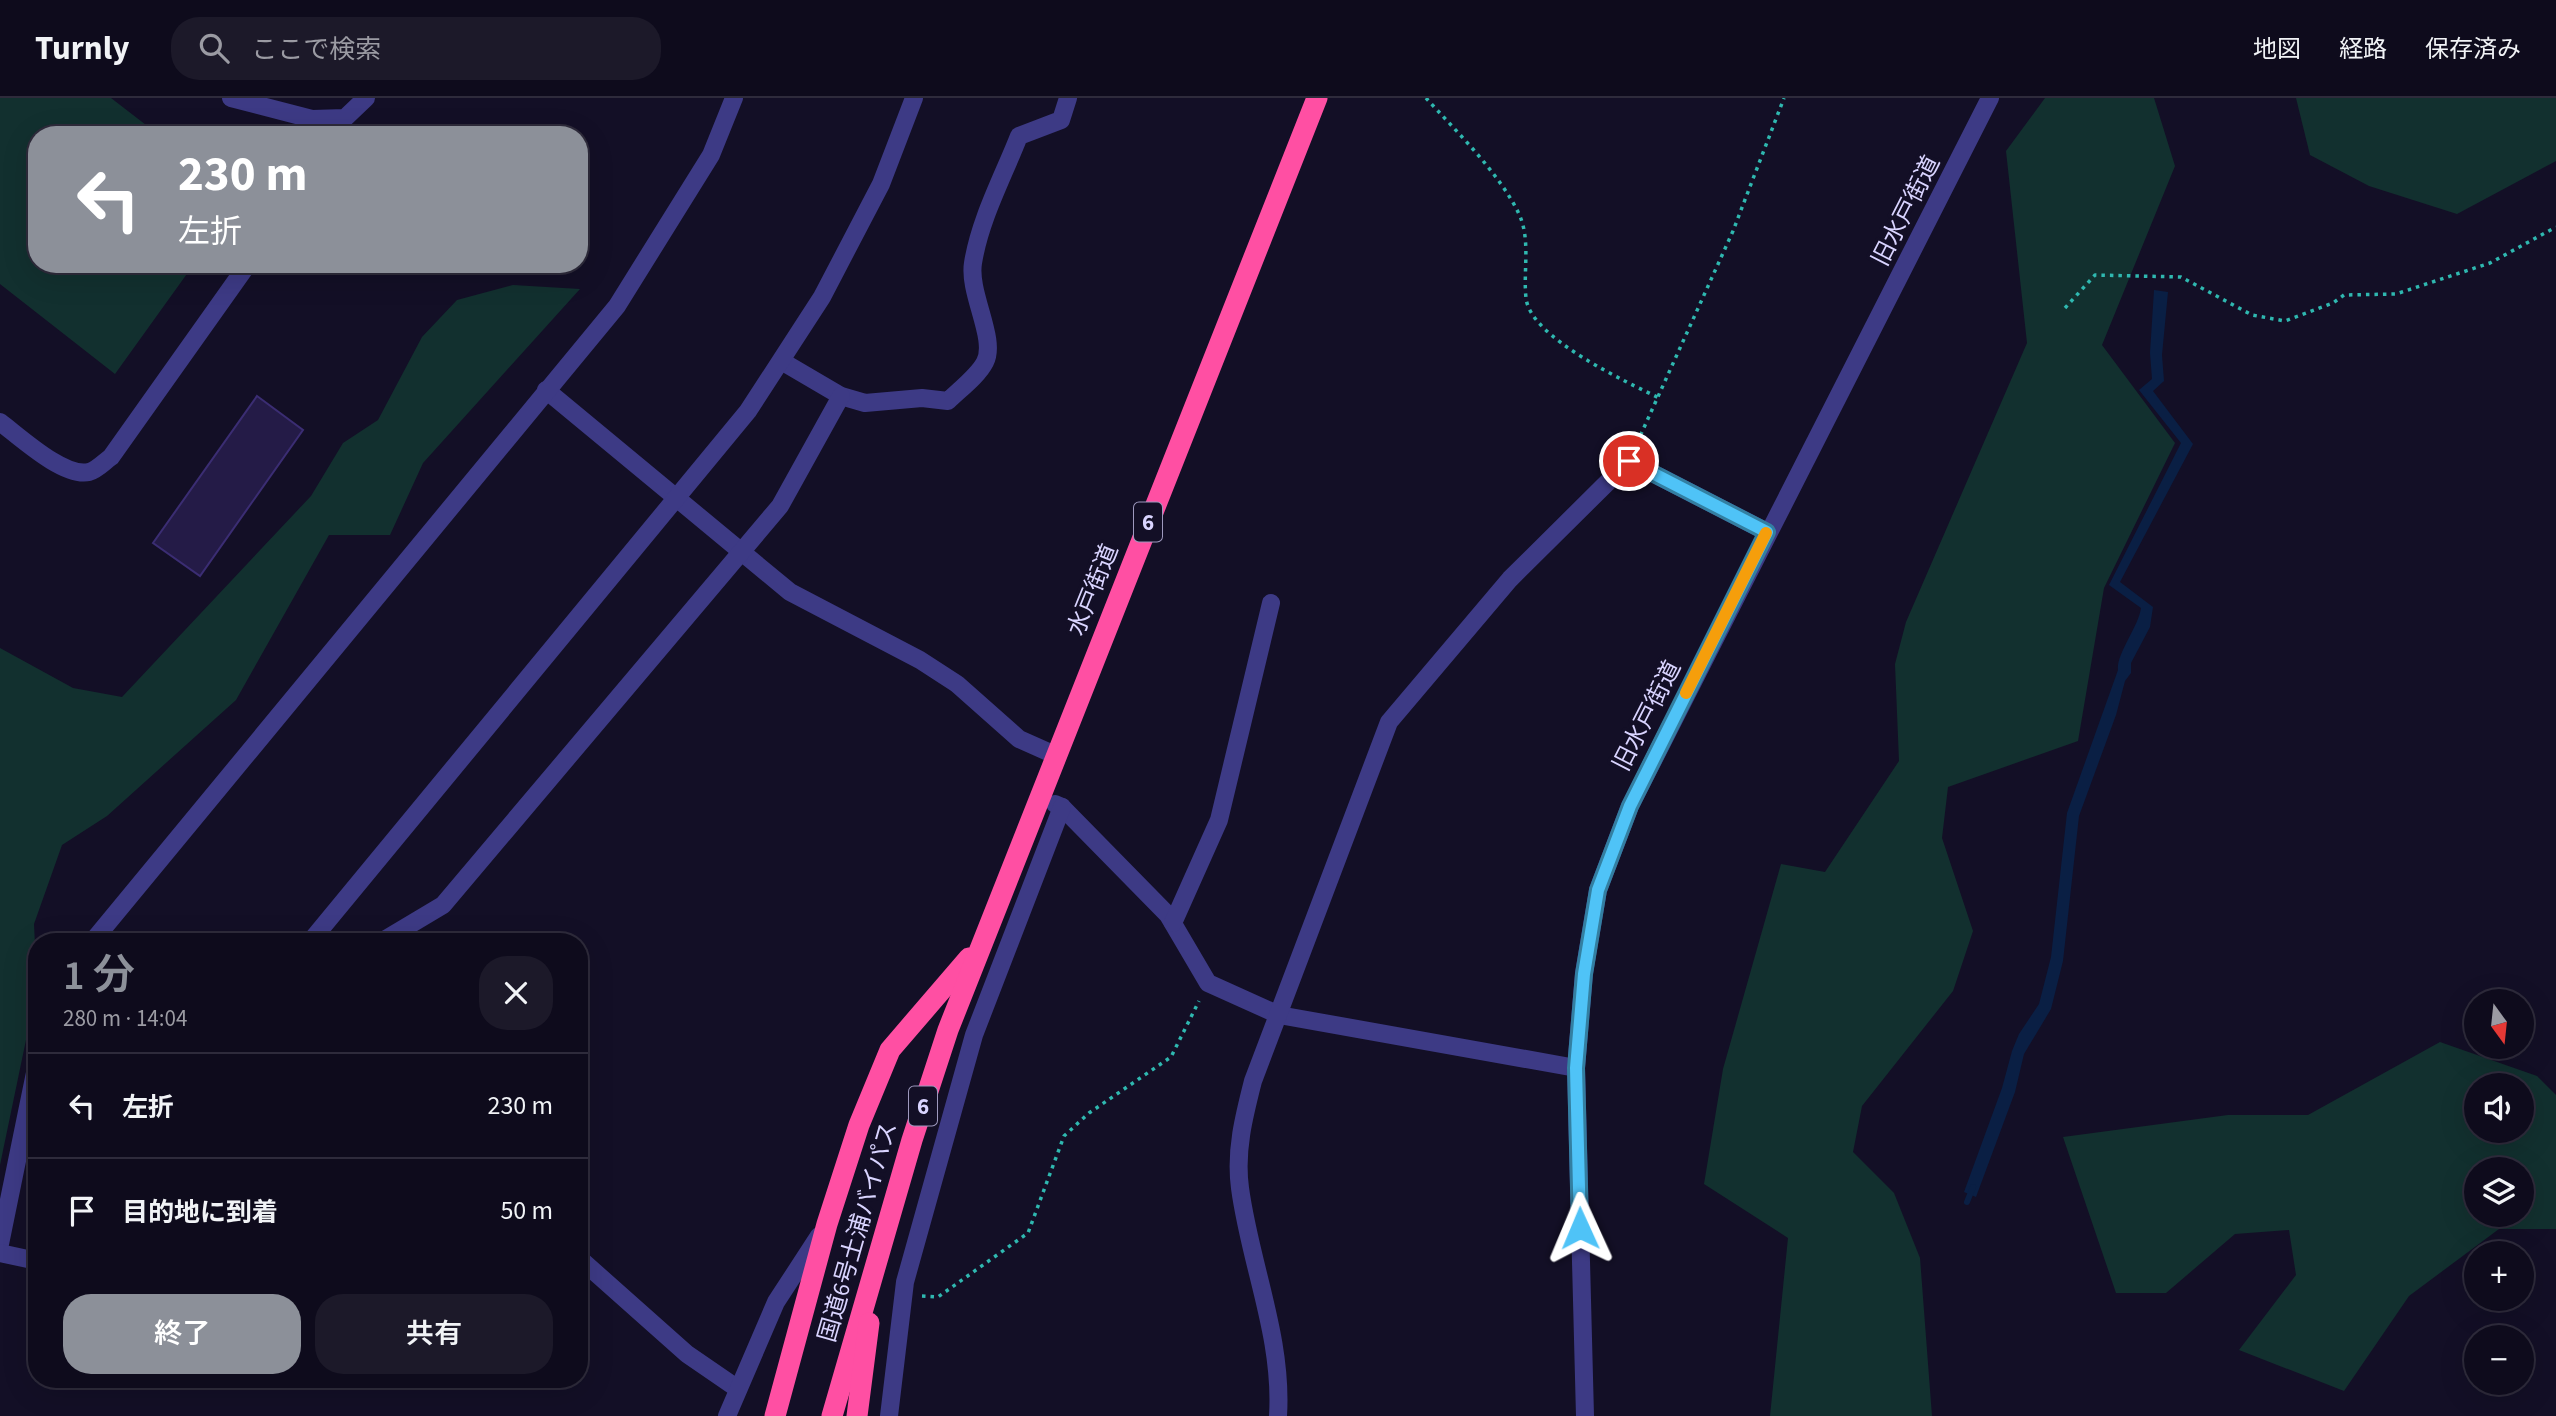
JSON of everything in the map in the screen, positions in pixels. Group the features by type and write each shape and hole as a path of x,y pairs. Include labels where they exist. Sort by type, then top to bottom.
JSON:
{"highway":[{"name":"水戸街道","path":"980,945 1317,98"},
{"path":"775,1416 827,1224 859,1125 890,1050 980,945"},
{"name":"国道6号土浦バイパス","path":"832,1416 912,1139 980,945"},
{"path":"857,1416 874,1269"}],"street":[{"path":"231,98 312,119 345,118"},
{"path":"340,126 366,98"},
{"path":"99,933 617,306 710,155 734,98"},
{"path":"317,933 677,499 783,362 822,297 881,184 914,98"},
{"path":"783,362 841,396 865,403 922,398 948,401 985,363 989,348 973,290 973,267 978,240 1019,136 1061,120 1068,98"},
{"name":"旧水戸街道","path":"1585,1416 1576,1068 1584,974 1598,890 1630,806 1990,98"},
{"path":"0,422 66,470 92,472 111,457 242,273"},
{"path":"547,390 790,592 920,660 957,684 1019,739 1055,755"},
{"path":"396,933 443,905 780,506 841,396"},
{"path":"1278,1416 1276,1354 1240,1186 1240,1132 1253,1081 1389,722 1510,579 1629,461 1767,532"},
{"path":"1173,923 1219,820 1271,603"},
{"path":"1038,798 1062,807 1173,923 1208,983 1279,1016 1576,1068"},
{"path":"889,1416 903,1293 974,1035 1062,807"},
{"path":"0,1244 28,1120"},
{"path":"727,1416 776,1302 827,1224"},
{"path":"0,1253 28,1259"},
{"path":"588,1266 687,1353 738,1389"}],"path":[{"path":"1426,98 1509,196 1520,217 1525,238 1526,302 1538,320 1583,360 1659,398"},
{"path":"1629,461 1733,231 1784,98"},
{"path":"2066,308 2095,275 2181,277 2252,315 2285,321 2333,303 2344,295 2396,294 2490,262 2556,227"},
{"path":"903,1293 938,1297 1028,1233 1064,1136 1090,1114 1171,1057 1208,983"}],"green space":[{"path":"0,98 111,98 147,126 28,126 28,273 188,273 115,374 0,284"},
{"path":"2045,98 2154,98 2175,166 2102,345 2175,443 2104,588 2078,741 1948,787 1942,838 1973,931 1953,991 1862,1106 1853,1152 1894,1193 1920,1258 1932,1416 1770,1416 1788,1238 1704,1184 1723,1069 1781,864 1825,872 1899,761 1895,664 1906,622 2027,343 2006,151"},
{"path":"2296,98 2556,98 2556,161 2457,214 2369,186 2310,155"},
{"path":"513,285 580,289 423,463 390,535 329,535 236,700 107,816 62,845 34,924 34,933 28,933 28,1030 0,1165 0,648 73,688 122,697 311,496 343,443 378,420 422,337 457,300"},
{"path":"2440,1042 2464,1050 2464,1059 2488,1059 2528,1073 2464,1073 2464,1143 2534,1143 2534,1075 2556,1095 2556,1229 2499,1229 2483,1241 2464,1241 2464,1255 2409,1296 2344,1391 2239,1350 2296,1275 2289,1230 2235,1234 2166,1293 2116,1293 2063,1137 2228,1115 2308,1115"}],"water":[{"path":"2154,290 2168,292 2162,355 2164,381 2153,391 2193,444 2120,582 2153,607 2150,627 2131,663 2131,673 2125,681 2116,715 2079,816 2063,961 2051,1009 2024,1054 2015,1092 1976,1197 1964,1192 2002,1088 2012,1051 2019,1034 2039,1004 2051,957 2067,813 2118,670 2120,656 2141,608 2109,585 2181,443 2139,390 2152,379 2150,353"}],"building":[{"path":"257,396 303,430 200,576 153,543"}],"waterway":[{"path":"1967,1202 1973,1187"}],"slow traffic":[{"path":"1686,693 1766,533"}],"route":[{"path":"1580,1228 1576,1068 1584,974 1598,890 1630,806 1767,532 1629,461"}]}
